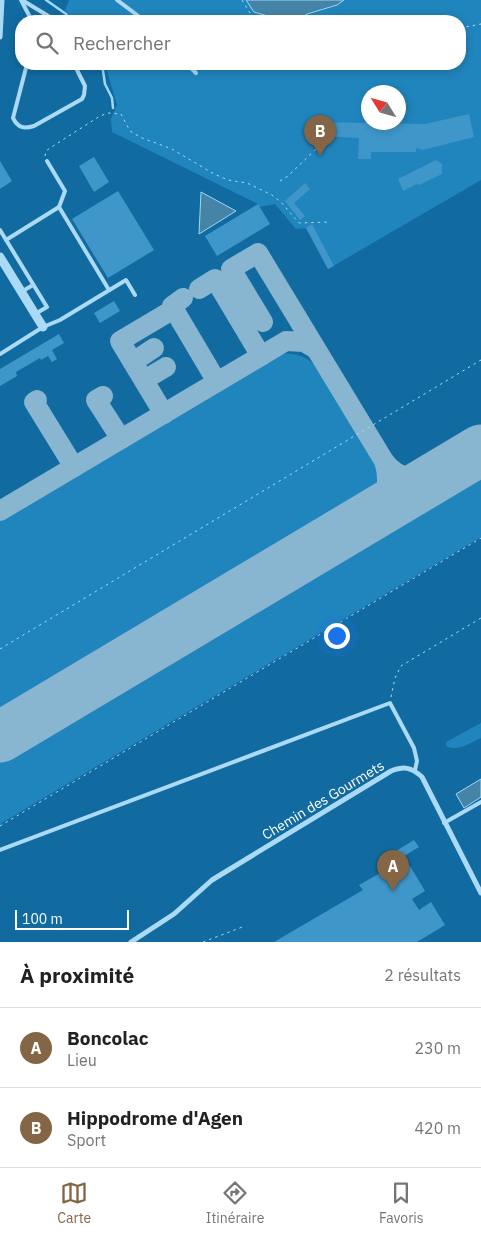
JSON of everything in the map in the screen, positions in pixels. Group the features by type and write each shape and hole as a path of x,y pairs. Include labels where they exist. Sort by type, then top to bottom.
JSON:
{"street":[{"path":"0,37 2,0"},
{"path":"0,257 43,327"},
{"name":"Chemin des Gourmets","path":"131,942 174,914 212,880 391,771 400,767 408,767 415,770"},
{"path":"415,770 422,777 444,824 481,893"}],"lane":[{"path":"21,0 29,15"},
{"path":"21,0 47,15"},
{"path":"117,0 137,15"},
{"path":"25,70 13,118 20,127 26,128 34,126 82,99 85,86 77,70"},
{"path":"193,70 196,73"},
{"path":"6,240 59,208 65,191 47,161"},
{"path":"59,208 109,290"},
{"path":"0,230 47,307 35,314"},
{"path":"0,354 43,327 60,320 126,280 135,295"},
{"path":"21,292 33,285"},
{"path":"0,850 390,703 414,748 417,761 415,770"},
{"path":"444,824 481,802"}],"path":[{"path":"242,0 253,15"},
{"path":"466,27 481,24"},
{"path":"47,161 45,154 50,148 100,116 108,113 121,114 130,131 142,138 172,149 214,174 228,180 247,183 272,195 281,202 299,223 328,222"},
{"path":"280,180 288,176 316,150"},
{"path":"0,649 481,360"},
{"path":"0,826 481,538"},
{"path":"390,703 401,666 481,618"},
{"path":"203,942 245,926"}],"shaded area":[{"path":"69,0 481,0 481,180 328,269 306,228 296,229 275,204 259,207 258,204 112,132 111,119 117,105 107,70 466,70 466,15 69,15 65,11"},
{"path":"246,0 344,0 337,5 305,15 264,15 254,12"},
{"path":"201,192 236,211 199,234"},
{"path":"294,354 303,357 311,361 318,368 377,469 378,481 372,495 15,708 0,709 0,521 277,355"},
{"path":"481,470 481,537 0,824 0,757"},
{"path":"481,723 481,738 455,748 446,746 446,742"},
{"path":"481,779 481,797 464,808 456,794"}],"building":[{"path":"469,114 474,137 423,150 416,148 416,152 371,152 371,159 358,159 359,138 305,135 305,127 309,127 309,122 361,123 361,130 406,130 406,124 425,124"},
{"path":"94,157 109,182 94,192 79,166"},
{"path":"436,160 442,164 442,174 403,191 398,179"},
{"path":"0,161 12,181 0,189"},
{"path":"305,183 310,189 294,203 305,216 300,220 285,201"},
{"path":"118,191 154,250 108,278 72,219"},
{"path":"258,204 270,224 217,256 205,236"},
{"path":"312,224 334,266 328,269 306,228"},
{"path":"114,301 120,311 100,323 94,313"},
{"path":"59,334 64,343 52,350 57,359 52,362 48,356 41,360 40,358 16,372 17,376 0,386 0,369"},
{"path":"414,840 419,847 391,864 388,859 392,856 391,854"},
{"path":"410,866 425,891 412,899 419,910 431,902 445,925 417,942 274,942 363,890 359,885 382,872 385,877 398,869 400,872"}],"waterway":[{"path":"46,0 67,15"},
{"path":"103,70 105,84 112,98 113,108"}],"taxiway":[{"path":"263,322 231,269 258,253 384,461 387,476 386,490 384,497 371,516"},
{"path":"199,289 215,279 261,356"},
{"path":"183,298 172,306 217,382"},
{"path":"164,414 120,341 174,309"},
{"path":"0,511 286,341 304,342 314,348"},
{"path":"133,362 154,348"},
{"path":"144,380 166,367"},
{"path":"103,396 96,400 121,439"},
{"path":"37,400 34,402 74,467"},
{"path":"384,461 396,472 410,478 425,478 442,474"},
{"path":"0,729 30,720"}],"runway":[{"path":"0,737 481,450"}],"place":[{"name":"Hippodrome d'Agen","path":"320,156"},
{"name":"Boncolac","path":"393,891"}]}
